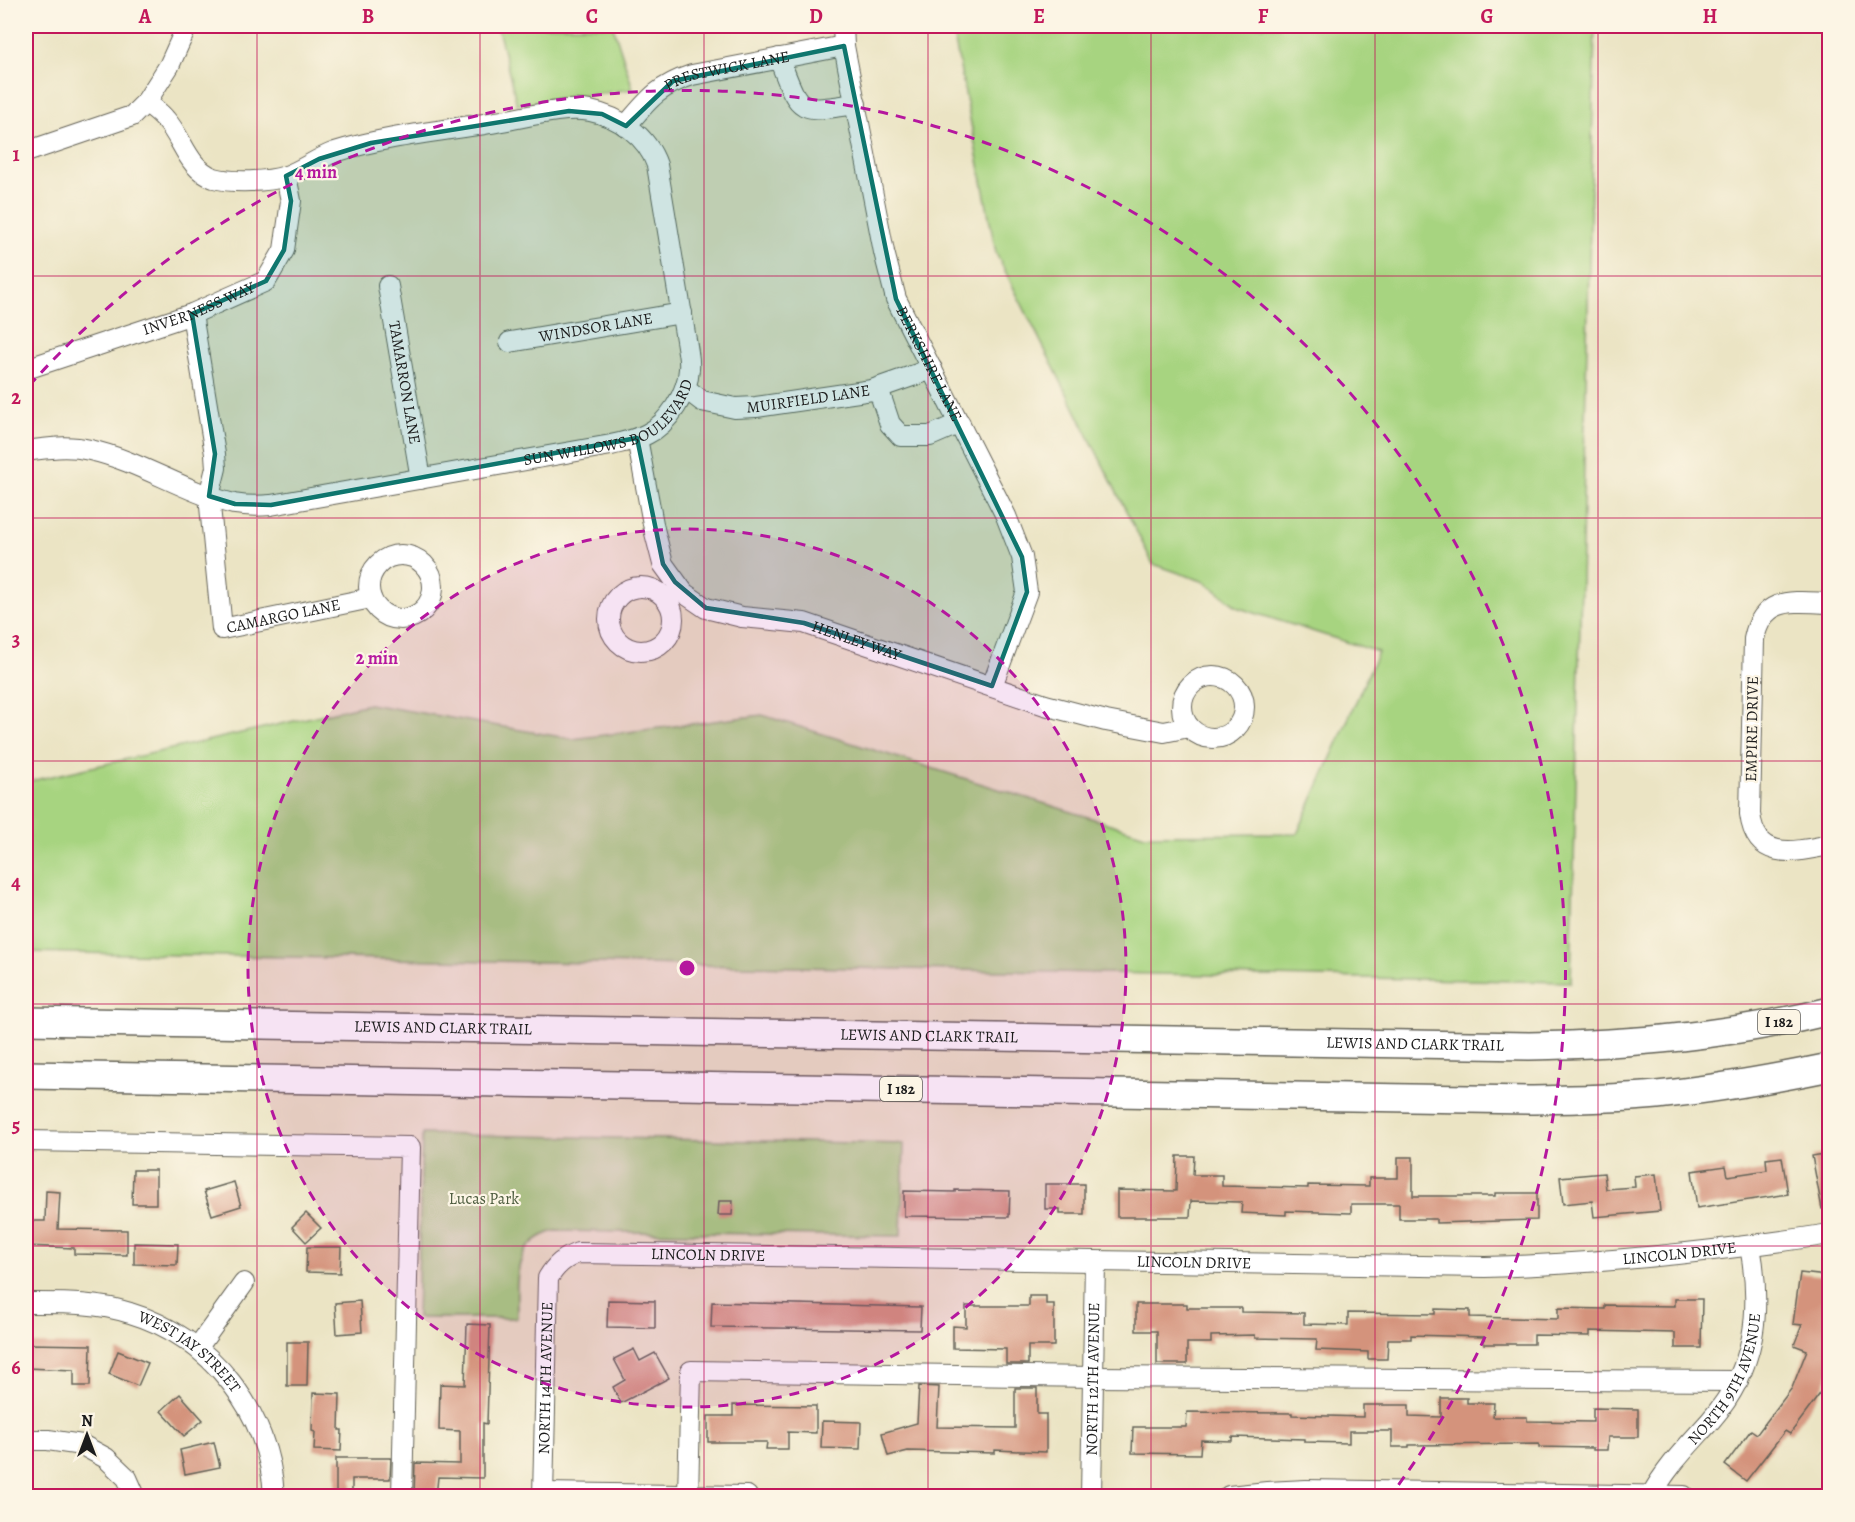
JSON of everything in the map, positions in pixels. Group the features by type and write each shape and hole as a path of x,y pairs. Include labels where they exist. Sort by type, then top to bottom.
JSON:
{"highway":[{"path":"1728,1032 1830,997"},
{"name":"LEWIS AND CLARK TRAIL","path":"26,1021 1529,1046 1617,1044 1728,1032 1830,1011"},
{"name":"I 182","path":"26,1075 1528,1100 1655,1095 1718,1088 1830,1067"}],"street":[{"path":"26,152 132,116 146,102 169,66 187,26"},
{"name":"BERKSHIRE LANE","path":"843,26 844,46 884,252 896,298 1006,516 1023,557 1027,592 992,686"},
{"name":"PRESTWICK LANE","path":"626,126 658,91 673,81 692,75 844,46"},
{"path":"779,58 794,96 805,107 821,110 856,104"},
{"name":"SUN WILLOWS BOULEVARD","path":"26,451 58,447 90,450 147,469 209,496 235,504 271,505 611,445 637,438 661,425 669,416 685,388 689,370 682,313 657,165 652,151 642,138 626,126 602,114 587,110 549,113 371,143 335,153 286,176 269,180 246,180 217,178 203,173 192,163 166,119 146,102"},
{"name":"INVERNESS WAY","path":"26,369 192,314 266,280 284,250 291,201 286,176"},
{"name":"TAMARRON LANE","path":"388,286 421,479"},
{"name":"WINDSOR LANE","path":"510,342 682,313"},
{"path":"192,314 215,454 216,468 209,496"},
{"name":"MUIRFIELD LANE","path":"685,388 702,401 735,408 794,402 878,388 933,369"},
{"path":"878,388 890,424 901,436 930,436 960,423"},
{"name":"HENLEY WAY","path":"637,438 667,588 684,593 706,608 742,617 804,623 1045,705 1106,721 1164,732 1189,727"},
{"name":"CAMARGO LANE","path":"209,496 222,629 371,598"},
{"name":"EMPIRE DRIVE","path":"1830,603 1781,603 1762,615 1756,625 1750,814 1756,835 1773,849 1784,852 1830,845"},
{"path":"26,1141 410,1147 402,1497"},
{"name":"LINCOLN DRIVE","path":"560,1262 578,1253 1430,1267 1540,1265 1660,1257 1830,1233"},
{"name":"NORTH 9TH AVENUE","path":"1652,1496 1663,1475 1725,1401 1747,1360 1756,1314 1756,1282 1750,1246"},
{"name":"NORTH 12TH AVENUE","path":"1091,1497 1095,1261"},
{"name":"NORTH 14TH AVENUE","path":"543,1495 549,1278 560,1262"},
{"path":"198,1347 244,1283"},
{"name":"WEST JAY STREET","path":"26,1303 74,1304 105,1307 131,1313 155,1322 198,1347 219,1368 250,1410 269,1459 274,1497"},
{"path":"688,1496 691,1371 1093,1377 1737,1381"},
{"path":"26,1440 48,1440 82,1445 106,1458 127,1478 135,1497"},
{"path":"1229,1497 1306,1490 1684,1497"},
{"path":"543,1495 747,1497"}],"highlighted area":[{"path":"844,46 896,299 1022,557 1027,592 992,686 804,623 706,608 675,582 663,564 637,438 271,505 235,504 209,496 215,454 192,314 266,281 284,250 291,201 286,176 319,159 371,143 569,111 602,114 626,126 673,81"}],"green space":[{"path":"462,26 613,26 633,89 517,105 498,29"},
{"path":"952,26 1595,26 1571,982 26,952 26,782 369,704 573,739 762,715 1145,835 1297,834 1378,652 1239,608 1205,582 1153,564 996,253"},
{"name":"Lucas Park","path":"422,1134 904,1144 901,1236 555,1231 530,1244 524,1254 517,1277 517,1318 417,1318"}],"building":[{"path":"1830,1153 1830,1208 1822,1209 1812,1156"},
{"path":"1177,1156 1194,1156 1193,1175 1222,1175 1222,1186 1308,1188 1308,1185 1369,1186 1369,1178 1398,1178 1398,1157 1413,1157 1413,1196 1495,1196 1495,1193 1537,1193 1537,1220 1436,1223 1436,1219 1399,1219 1399,1204 1351,1204 1351,1213 1286,1211 1286,1215 1241,1213 1242,1202 1191,1201 1190,1217 1117,1217 1117,1190 1176,1191"},
{"path":"1782,1157 1788,1194 1697,1208 1692,1171 1726,1166 1728,1176 1767,1170 1766,1159"},
{"path":"133,1170 156,1170 156,1204 132,1204"},
{"path":"1604,1173 1606,1189 1635,1187 1634,1176 1656,1174 1660,1211 1594,1217 1592,1201 1563,1204 1560,1177"},
{"path":"234,1182 241,1206 212,1215 204,1191"},
{"path":"1045,1184 1084,1184 1084,1214 1060,1214 1060,1209 1045,1209"},
{"path":"955,1190 1010,1191 1009,1217 904,1216 904,1191 955,1192"},
{"path":"46,1191 60,1192 58,1229 127,1230 127,1255 74,1254 74,1248 26,1246 26,1221 45,1221"},
{"path":"719,1201 733,1201 732,1215 718,1215"},
{"path":"306,1213 321,1228 306,1242 292,1227"},
{"path":"134,1243 178,1244 177,1265 134,1264"},
{"path":"307,1247 341,1247 340,1273 306,1272"},
{"path":"1800,1273 1827,1276 1825,1295 1830,1296 1830,1370 1819,1395 1790,1434 1785,1431 1746,1481 1725,1465 1751,1430 1757,1434 1792,1388 1807,1350 1794,1345 1802,1325 1793,1324"},
{"path":"1029,1296 1046,1296 1046,1304 1054,1304 1054,1346 1028,1346 1028,1364 1006,1364 1006,1349 953,1348 953,1326 966,1327 966,1306 1029,1306"},
{"path":"1675,1299 1702,1299 1701,1348 1675,1348 1675,1333 1590,1331 1590,1336 1534,1335 1534,1344 1484,1344 1484,1337 1411,1335 1411,1339 1388,1339 1387,1359 1368,1359 1368,1352 1316,1350 1317,1339 1255,1338 1255,1335 1211,1336 1211,1343 1187,1343 1187,1364 1157,1364 1157,1331 1136,1331 1136,1304 1187,1304 1187,1308 1241,1308 1241,1312 1304,1313 1304,1324 1348,1325 1348,1313 1435,1314 1435,1309 1470,1310 1470,1317 1558,1319 1558,1308 1605,1309 1605,1305 1675,1306"},
{"path":"608,1300 655,1301 655,1328 607,1327"},
{"path":"360,1301 362,1332 337,1334 335,1303"},
{"path":"712,1302 921,1307 920,1330 711,1327"},
{"path":"467,1324 490,1325 487,1424 483,1423 483,1478 438,1477 436,1497 414,1497 415,1463 460,1464 460,1431 439,1430 440,1384 465,1385"},
{"path":"287,1342 308,1342 307,1386 287,1386"},
{"path":"26,1344 91,1345 90,1386 74,1386 74,1370 26,1368"},
{"path":"634,1349 640,1361 655,1353 669,1378 621,1403 613,1387 625,1380 614,1359"},
{"path":"118,1351 148,1363 138,1386 109,1374"},
{"path":"919,1386 939,1387 937,1427 1015,1428 1015,1388 1037,1388 1037,1414 1046,1414 1046,1452 908,1451 888,1456 882,1433 917,1423"},
{"path":"313,1393 340,1394 341,1451 314,1450"},
{"path":"180,1394 203,1420 184,1436 161,1411"},
{"path":"1441,1398 1467,1398 1467,1403 1494,1403 1493,1417 1527,1417 1527,1421 1593,1422 1593,1408 1638,1409 1638,1437 1608,1437 1607,1450 1539,1447 1539,1444 1392,1447 1392,1431 1349,1431 1349,1443 1232,1437 1232,1441 1201,1440 1200,1454 1132,1453 1133,1427 1186,1427 1187,1412 1292,1413 1292,1415 1363,1417 1363,1405 1409,1405 1409,1416 1441,1417"},
{"path":"733,1405 816,1406 816,1433 788,1432 788,1449 766,1449 767,1442 708,1442 708,1416 733,1416"},
{"path":"822,1421 861,1422 860,1449 821,1448"},
{"path":"214,1442 220,1467 185,1474 180,1450"},
{"path":"336,1458 391,1458 390,1479 352,1479 352,1497 336,1497"}]}
